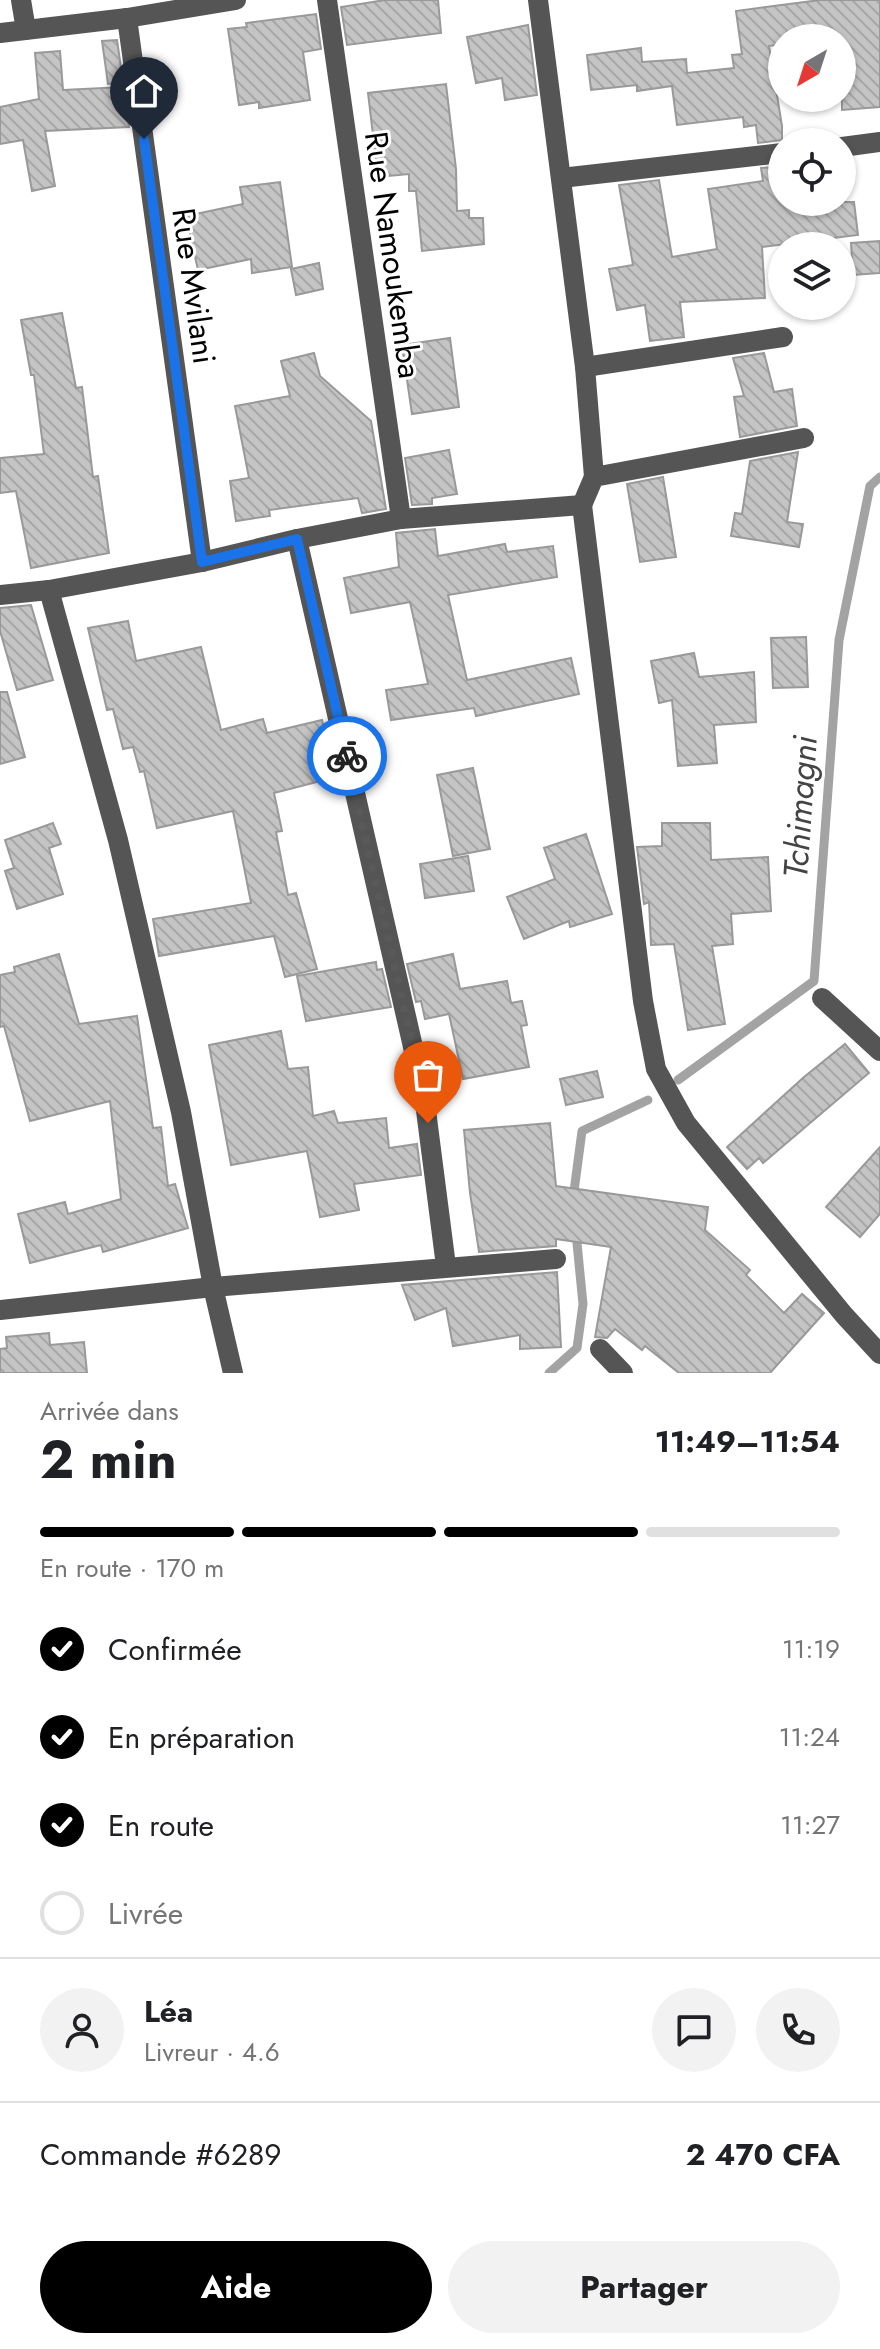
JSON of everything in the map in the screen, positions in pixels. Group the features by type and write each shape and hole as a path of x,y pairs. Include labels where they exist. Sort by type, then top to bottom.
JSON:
{"street":[{"path":"21,0 26,30"},
{"path":"0,33 127,18 232,0"},
{"name":"Rue Namoukemba","path":"327,0 401,519"},
{"path":"538,0 585,367 594,477 582,505 643,1001 656,1069 686,1123 844,1315 880,1354"},
{"name":"Rue Mvilani","path":"127,18 202,562"},
{"path":"856,145 880,142"},
{"path":"561,178 768,155"},
{"path":"585,367 783,337"},
{"path":"594,477 804,438"},
{"path":"0,595 49,590 202,562 297,539 401,519 582,505"},
{"path":"297,539 424,1095 446,1266"},
{"path":"49,590 118,840 181,1112 213,1287 233,1373"},
{"path":"822,998 880,1051"},
{"path":"0,1310 213,1287 556,1259"},
{"path":"600,1349 623,1373"}],"building":[{"path":"385,0 438,0 441,33 347,45 341,7"},
{"path":"820,0 880,0 880,107 856,109 856,24 768,24 768,112 780,112 782,128 768,128 768,142 758,143 756,125 744,127 743,117 677,125 672,86 637,91 637,85 591,90 587,55 641,48 642,62 686,59 687,73 734,68 732,55 742,54 736,11"},
{"path":"316,14 321,49 303,52 310,100 259,108 259,102 239,105 228,29 247,27 246,23"},
{"path":"528,25 537,95 505,100 502,78 476,83 467,37"},
{"path":"117,40 123,82 108,84 102,41"},
{"path":"60,51 63,90 123,87 129,127 45,131 55,186 32,191 23,140 0,144 0,107 39,99 35,53"},
{"path":"446,84 456,169 457,211 469,210 469,218 483,218 484,244 422,251 416,191 409,191 409,174 378,177 368,93"},
{"path":"768,167 768,216 856,216 858,235 856,232 768,232 768,246 762,247 765,298 680,302 684,337 650,341 645,305 617,310 609,269 633,265 619,185 659,180 672,257 717,249 708,189 763,181 761,168"},
{"path":"280,182 292,267 252,273 251,259 198,270 186,216 243,204 240,187"},
{"path":"880,241 880,273 856,275 856,243"},
{"path":"319,263 323,289 296,295 291,269"},
{"path":"62,313 76,388 82,387 93,477 98,476 109,553 31,568 16,491 0,493 0,458 44,454 34,375 31,375 21,320"},
{"path":"450,338 459,407 412,414 402,345"},
{"path":"314,353 320,376 371,421 386,509 362,513 358,498 269,510 270,516 236,521 230,481 249,478 235,406 290,396 281,361"},
{"path":"764,353 774,392 792,389 797,426 740,437 734,397 744,396 733,358"},
{"path":"449,450 457,494 432,498 432,504 412,505 405,458"},
{"path":"798,452 787,522 803,524 799,547 731,536 735,513 742,514 750,461"},
{"path":"663,477 676,557 640,562 627,484"},
{"path":"435,529 438,556 505,544 507,552 553,546 557,577 448,595 467,680 571,658 579,694 476,716 474,708 391,720 386,690 428,684 410,602 351,613 344,578 399,567 396,533"},
{"path":"31,605 53,680 17,690 0,631 0,608"},
{"path":"128,621 136,661 201,647 221,730 263,719 267,733 322,720 336,777 274,793 282,831 276,832 288,895 296,893 317,969 285,977 274,936 159,956 153,919 251,903 233,811 157,828 144,771 140,772 133,747 123,749 113,709 107,710 88,628"},
{"path":"806,637 808,687 773,688 771,638"},
{"path":"694,653 699,677 754,672 756,722 714,725 717,763 678,766 672,700 659,703 651,661"},
{"path":"0,692 7,692 25,757 0,764"},
{"path":"473,768 490,849 453,856 437,775"},
{"path":"53,823 61,844 49,848 63,894 17,909 5,871 14,868 5,840"},
{"path":"662,823 710,823 711,860 768,857 771,911 731,914 733,944 712,946 725,1024 688,1030 674,944 651,945 649,902 644,904 637,847 662,846"},
{"path":"586,834 612,914 570,927 569,921 524,939 507,897 555,879 544,848"},
{"path":"468,856 474,891 425,898 420,864"},
{"path":"59,954 79,1024 137,1016 153,1128 161,1127 168,1186 175,1184 188,1228 103,1252 101,1245 30,1263 18,1214 65,1202 68,1214 121,1199 110,1101 30,1121 4,1026 0,1027 0,975 15,972 14,967"},
{"path":"453,954 460,989 507,981 511,1003 522,1001 527,1025 521,1026 529,1067 463,1079 449,1014 425,1019 421,1001 416,1002 407,964"},
{"path":"376,962 377,970 382,969 391,1007 306,1021 297,976"},
{"path":"281,1031 288,1069 308,1067 313,1116 334,1111 338,1123 386,1118 389,1148 417,1144 421,1175 354,1184 359,1210 320,1217 307,1151 231,1165 209,1045"},
{"path":"845,1044 869,1073 763,1163 759,1158 747,1169 727,1147"},
{"path":"597,1071 603,1097 566,1105 560,1079"},
{"path":"550,1123 556,1186 708,1207 705,1230 750,1270 746,1275 784,1313 802,1294 824,1313 770,1373 679,1373 645,1346 642,1350 615,1329 607,1338 595,1337 611,1247 556,1239 556,1246 479,1252 464,1130"},
{"path":"880,1147 880,1214 860,1237 826,1207"},
{"path":"557,1272 561,1347 520,1349 520,1335 453,1346 446,1308 415,1320 402,1285"},
{"path":"49,1333 50,1345 84,1342 87,1373 0,1373 0,1349 7,1348 6,1337"}],"waterway":[{"name":"Tchimagni","path":"678,1080 814,981 839,640 870,486 880,477"},
{"name":"Tchimagni","path":"573,1199 582,1131 648,1100"},
{"name":"Tchimagni","path":"549,1373 577,1348 583,1304 576,1233"}],"way so far":[{"path":"347,756 428,1123"}],"route":[{"path":"144,139 202,562 297,539 347,756"}]}
